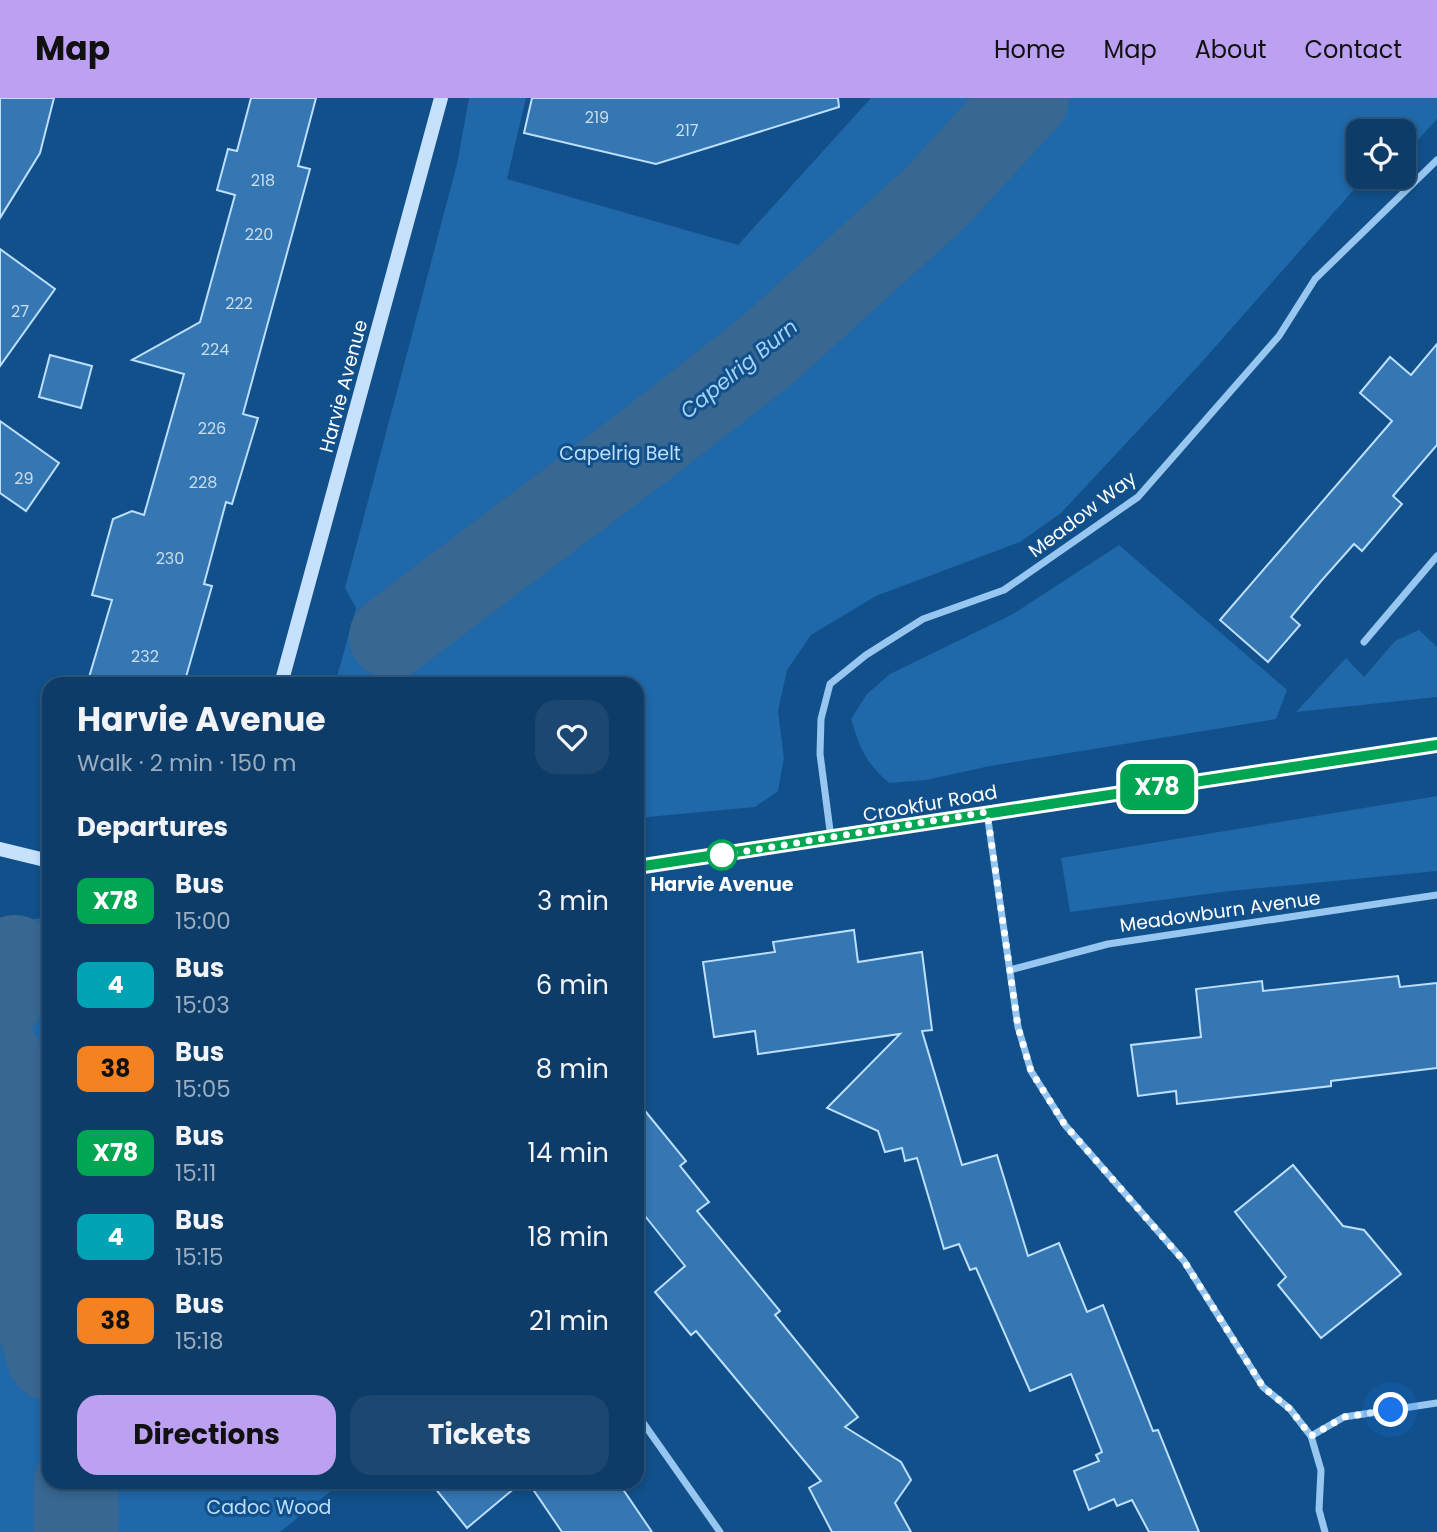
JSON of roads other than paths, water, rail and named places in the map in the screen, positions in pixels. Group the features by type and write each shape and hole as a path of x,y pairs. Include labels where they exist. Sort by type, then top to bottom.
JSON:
{"street":[{"name":"Harvie Avenue","path":"283,677 441,98"},
{"name":"Meadow Way","path":"831,839 820,754 821,719 830,684 866,654 923,619 1004,590 1138,497 1279,336 1315,279 1437,160"},
{"path":"1364,642 1437,556"},
{"name":"Crookfur Road","path":"644,866 1437,745"},
{"path":"987,812 1018,1027 1031,1071 1065,1125 1184,1261 1263,1387 1290,1409 1311,1436 1321,1470 1319,1510 1325,1532"},
{"path":"0,849 42,859"},
{"name":"Meadowburn Avenue","path":"1010,970 1108,944 1437,895"},
{"path":"1311,1436 1344,1417 1437,1403"},
{"path":"644,1424 720,1532"}],"waterway":[{"name":"Capelrig Burn","path":"391,637 765,352 936,197 1027,98"},
{"name":"Capelrig Burn","path":"0,1001 15,957"},
{"name":"Capelrig Burn","path":"0,1057 26,1254 42,1335"},
{"name":"Capelrig Burn","path":"76,1489 76,1532"}],"place":[{"name":"Harvie Avenue","path":"722,855"}],"park label":[{"name":"Capelrig Belt","path":"620,453"},
{"name":"Cadoc Wood","path":"269,1507"}]}
